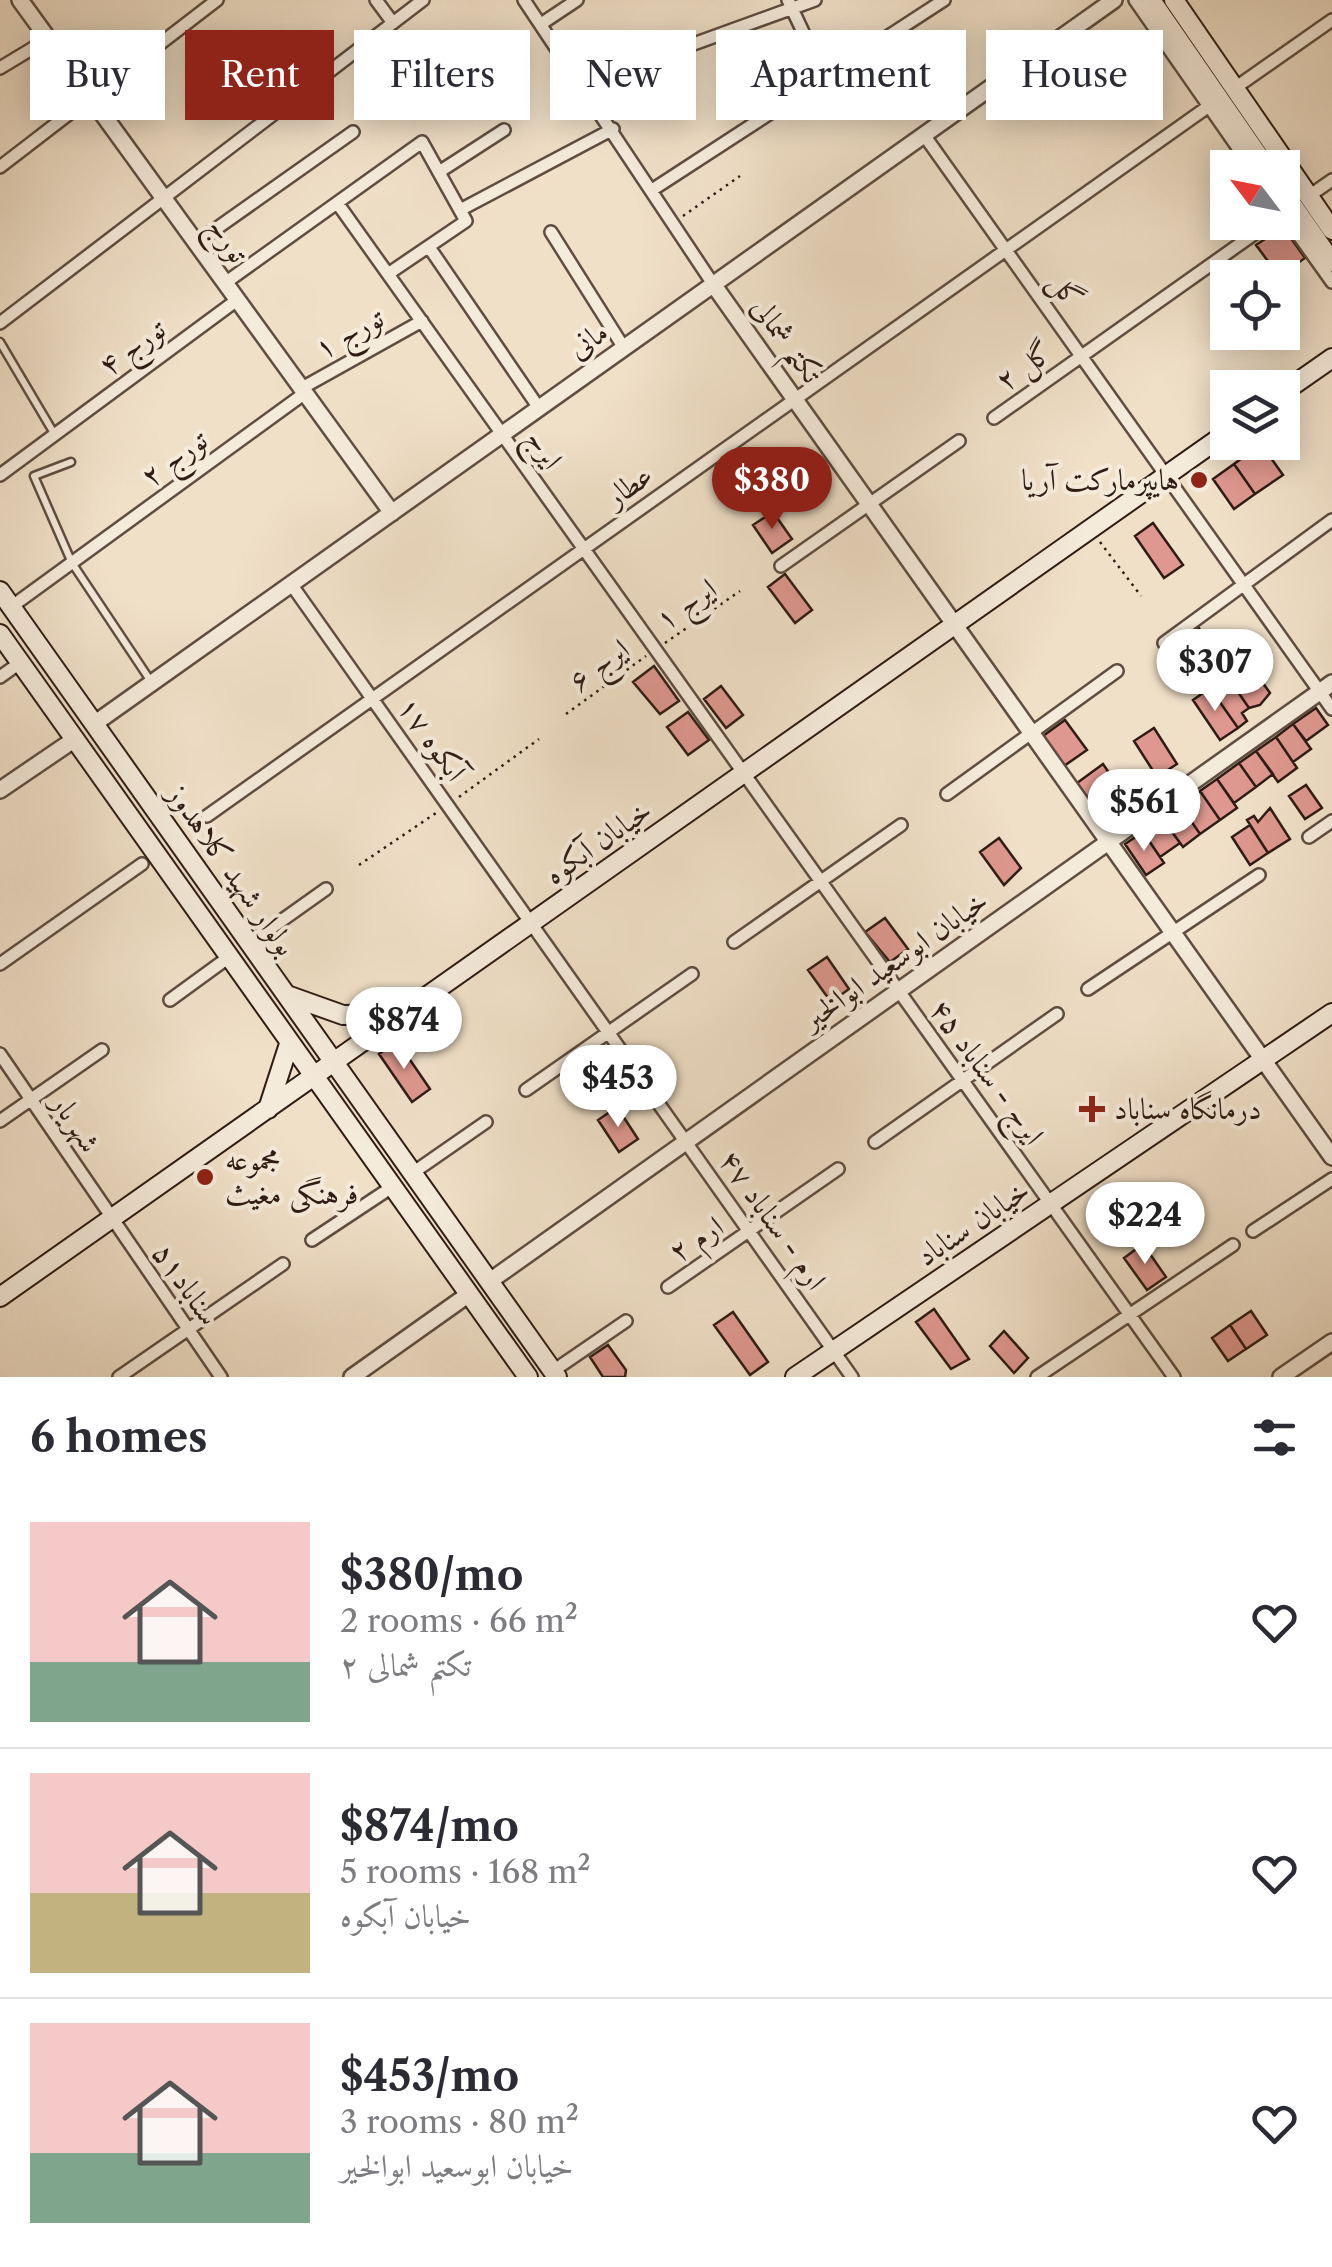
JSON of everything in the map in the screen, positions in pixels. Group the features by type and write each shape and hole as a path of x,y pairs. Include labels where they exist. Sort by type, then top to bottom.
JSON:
{"main road":[{"path":"1151,0 1255,150"},
{"path":"1174,0 1332,230"},
{"path":"1300,216 1332,262"},
{"path":"1300,380 1332,358"},
{"name":"خیابان آبکوه","path":"0,1297 1210,444"},
{"name":"بولوار شهید کلاهدوز","path":"6,599 555,1374"},
{"name":"بولوار شهید کلاهدوز","path":"0,634 528,1377"},
{"path":"287,994 343,1015 404,1014"},
{"name":"خیابان سناباد","path":"795,1377 1332,1013"},
{"path":"268,1109 289,1044"}],"street":[{"name":"تورج","path":"20,0 42,30"},
{"path":"165,40 217,0"},
{"path":"376,0 393,23"},
{"path":"0,323 423,0"},
{"path":"524,0 550,37"},
{"path":"541,24 578,0"},
{"path":"696,43 790,4 815,0"},
{"path":"899,30 944,0"},
{"name":"مانی","path":"94,724 1114,0"},
{"path":"1136,0 1240,150"},
{"path":"790,4 802,30"},
{"path":"1235,88 1332,20"},
{"path":"0,68 30,49"},
{"name":"عطار","path":"206,816 1209,106"},
{"path":"0,168 62,120"},
{"name":"تورج","path":"107,120 392,513"},
{"path":"606,120 713,284"},
{"path":"652,190 761,120"},
{"path":"439,172 504,130"},
{"path":"460,210 612,130"},
{"path":"196,243 353,132"},
{"name":"گل","path":"924,134 1245,585 1326,688 1332,709"},
{"path":"225,284 422,142 466,222 388,274"},
{"path":"1309,196 1332,180"},
{"name":"ایرج","path":"338,204 743,774"},
{"path":"551,232 624,348"},
{"path":"1300,237 1332,282"},
{"name":"گل ۲","path":"994,418 1245,240"},
{"path":"429,247 539,408"},
{"name":"تکتم شمالی","path":"713,284 1263,1060 1325,1137 1332,1156"},
{"name":"تورج ۴","path":"0,476 238,300"},
{"name":"تورج ۱","path":"303,391 422,321"},
{"name":"تورج ۲","path":"6,599 72,563 303,391"},
{"path":"781,566 959,441"},
{"path":"1164,643 1332,520"},
{"name":"آبکوه ۱۷","path":"291,584 532,923"},
{"path":"0,678 21,662"},
{"path":"947,794 1118,672"},
{"name":"خیابان ابوسعید ابوالخیر","path":"490,1281 1326,688"},
{"path":"0,790 76,739"},
{"name":"ایرج - سناباد ۴۵","path":"743,774 1174,1377"},
{"path":"1309,837 1332,821"},
{"path":"734,942 902,825"},
{"path":"0,964 142,864"},
{"path":"1088,989 1258,875"},
{"path":"250,943 326,889"},
{"name":"ارم - سناباد ۴۷","path":"532,923 852,1377"},
{"path":"170,1000 229,957"},
{"path":"526,1090 692,974"},
{"path":"875,1142 1057,1014"},
{"path":"0,1121 102,1050"},
{"name":"شهریار","path":"0,1054 109,1219"},
{"path":"414,1172 486,1122"},
{"name":"ارم ۲","path":"668,1287 838,1169"},
{"path":"1253,1231 1332,1179"},
{"path":"312,1240 392,1188"},
{"name":"سناباد۵۱","path":"109,1219 222,1377"},
{"path":"1038,1377 1234,1245"},
{"path":"119,1377 282,1264"},
{"path":"352,1377 469,1294"},
{"path":"555,1374 626,1321"},
{"path":"1281,1377 1332,1342"}],"lane":[{"path":"0,342 56,434"},
{"path":"71,462 34,476 72,563 152,683"}],"path":[{"path":"674,223 740,176"},
{"path":"1090,529 1141,596"},
{"name":"ایرج ۱","path":"655,649 740,591"},
{"name":"ایرج ۶","path":"566,714 655,649"},
{"path":"359,866 539,739"}],"building":[{"path":"1264,240 1292,240 1305,258 1300,261 1267,260 1256,245"},
{"path":"1239,460 1272,460 1283,475 1255,494 1234,464"},
{"path":"1234,464 1255,494 1234,509 1213,479"},
{"path":"773,512 792,539 772,553 753,525"},
{"path":"1153,523 1183,565 1164,578 1135,536"},
{"path":"785,574 812,610 795,623 768,587"},
{"path":"1198,627 1223,663 1205,675 1180,639"},
{"path":"1180,639 1205,675 1186,688 1162,652"},
{"path":"1250,665 1270,693 1260,705 1249,708 1227,676"},
{"path":"654,666 679,701 660,714 633,682"},
{"path":"1227,676 1249,708 1242,713 1247,721 1238,728 1210,688"},
{"path":"721,686 743,715 726,728 704,699"},
{"path":"1210,688 1238,728 1220,740 1193,700"},
{"path":"1316,708 1328,725 1306,741 1293,724"},
{"path":"688,712 709,740 688,755 667,727"},
{"path":"1065,720 1087,750 1064,766 1043,736"},
{"path":"1293,724 1311,749 1293,762 1276,737"},
{"path":"1154,728 1177,764 1157,777 1134,741"},
{"path":"1276,737 1297,768 1278,782 1256,751"},
{"path":"1256,751 1273,774 1256,787 1239,763"},
{"path":"1239,763 1256,787 1234,803 1217,779"},
{"path":"1103,764 1126,798 1100,816 1077,783"},
{"path":"1217,779 1237,808 1220,820 1200,791"},
{"path":"1306,785 1322,808 1305,819 1289,796"},
{"path":"1200,791 1220,820 1200,834 1180,805"},
{"path":"1180,805 1200,834 1183,847 1162,818"},
{"path":"1270,808 1290,839 1268,853 1247,820 1254,816 1258,822"},
{"path":"1162,818 1180,843 1160,857 1143,832"},
{"path":"1250,825 1268,853 1250,865 1232,837"},
{"path":"1143,832 1164,863 1146,875 1125,844"},
{"path":"999,838 1021,868 1004,885 980,852"},
{"path":"885,918 908,949 890,962 865,932"},
{"path":"827,957 849,989 831,1002 808,970"},
{"path":"397,1041 430,1089 412,1102 379,1054"},
{"path":"617,1107 638,1139 619,1152 598,1120"},
{"path":"1143,1244 1166,1277 1147,1290 1124,1258"},
{"path":"934,1309 969,1359 951,1369 916,1322"},
{"path":"1251,1311 1267,1335 1246,1349 1230,1325"},
{"path":"733,1312 768,1362 750,1375 714,1325"},
{"path":"1230,1325 1246,1349 1228,1361 1212,1338"},
{"path":"1004,1331 1028,1358 1014,1373 990,1346"},
{"path":"608,1345 626,1370 625,1377 603,1377 590,1357"}],"place":[{"name":"هایپرمارکت آریا","path":"1199,480"},
{"name":"درمانگاه سناباد","path":"1092,1109"},
{"name":"مجموعه فرهنگی مغیث","path":"205,1177"}]}
